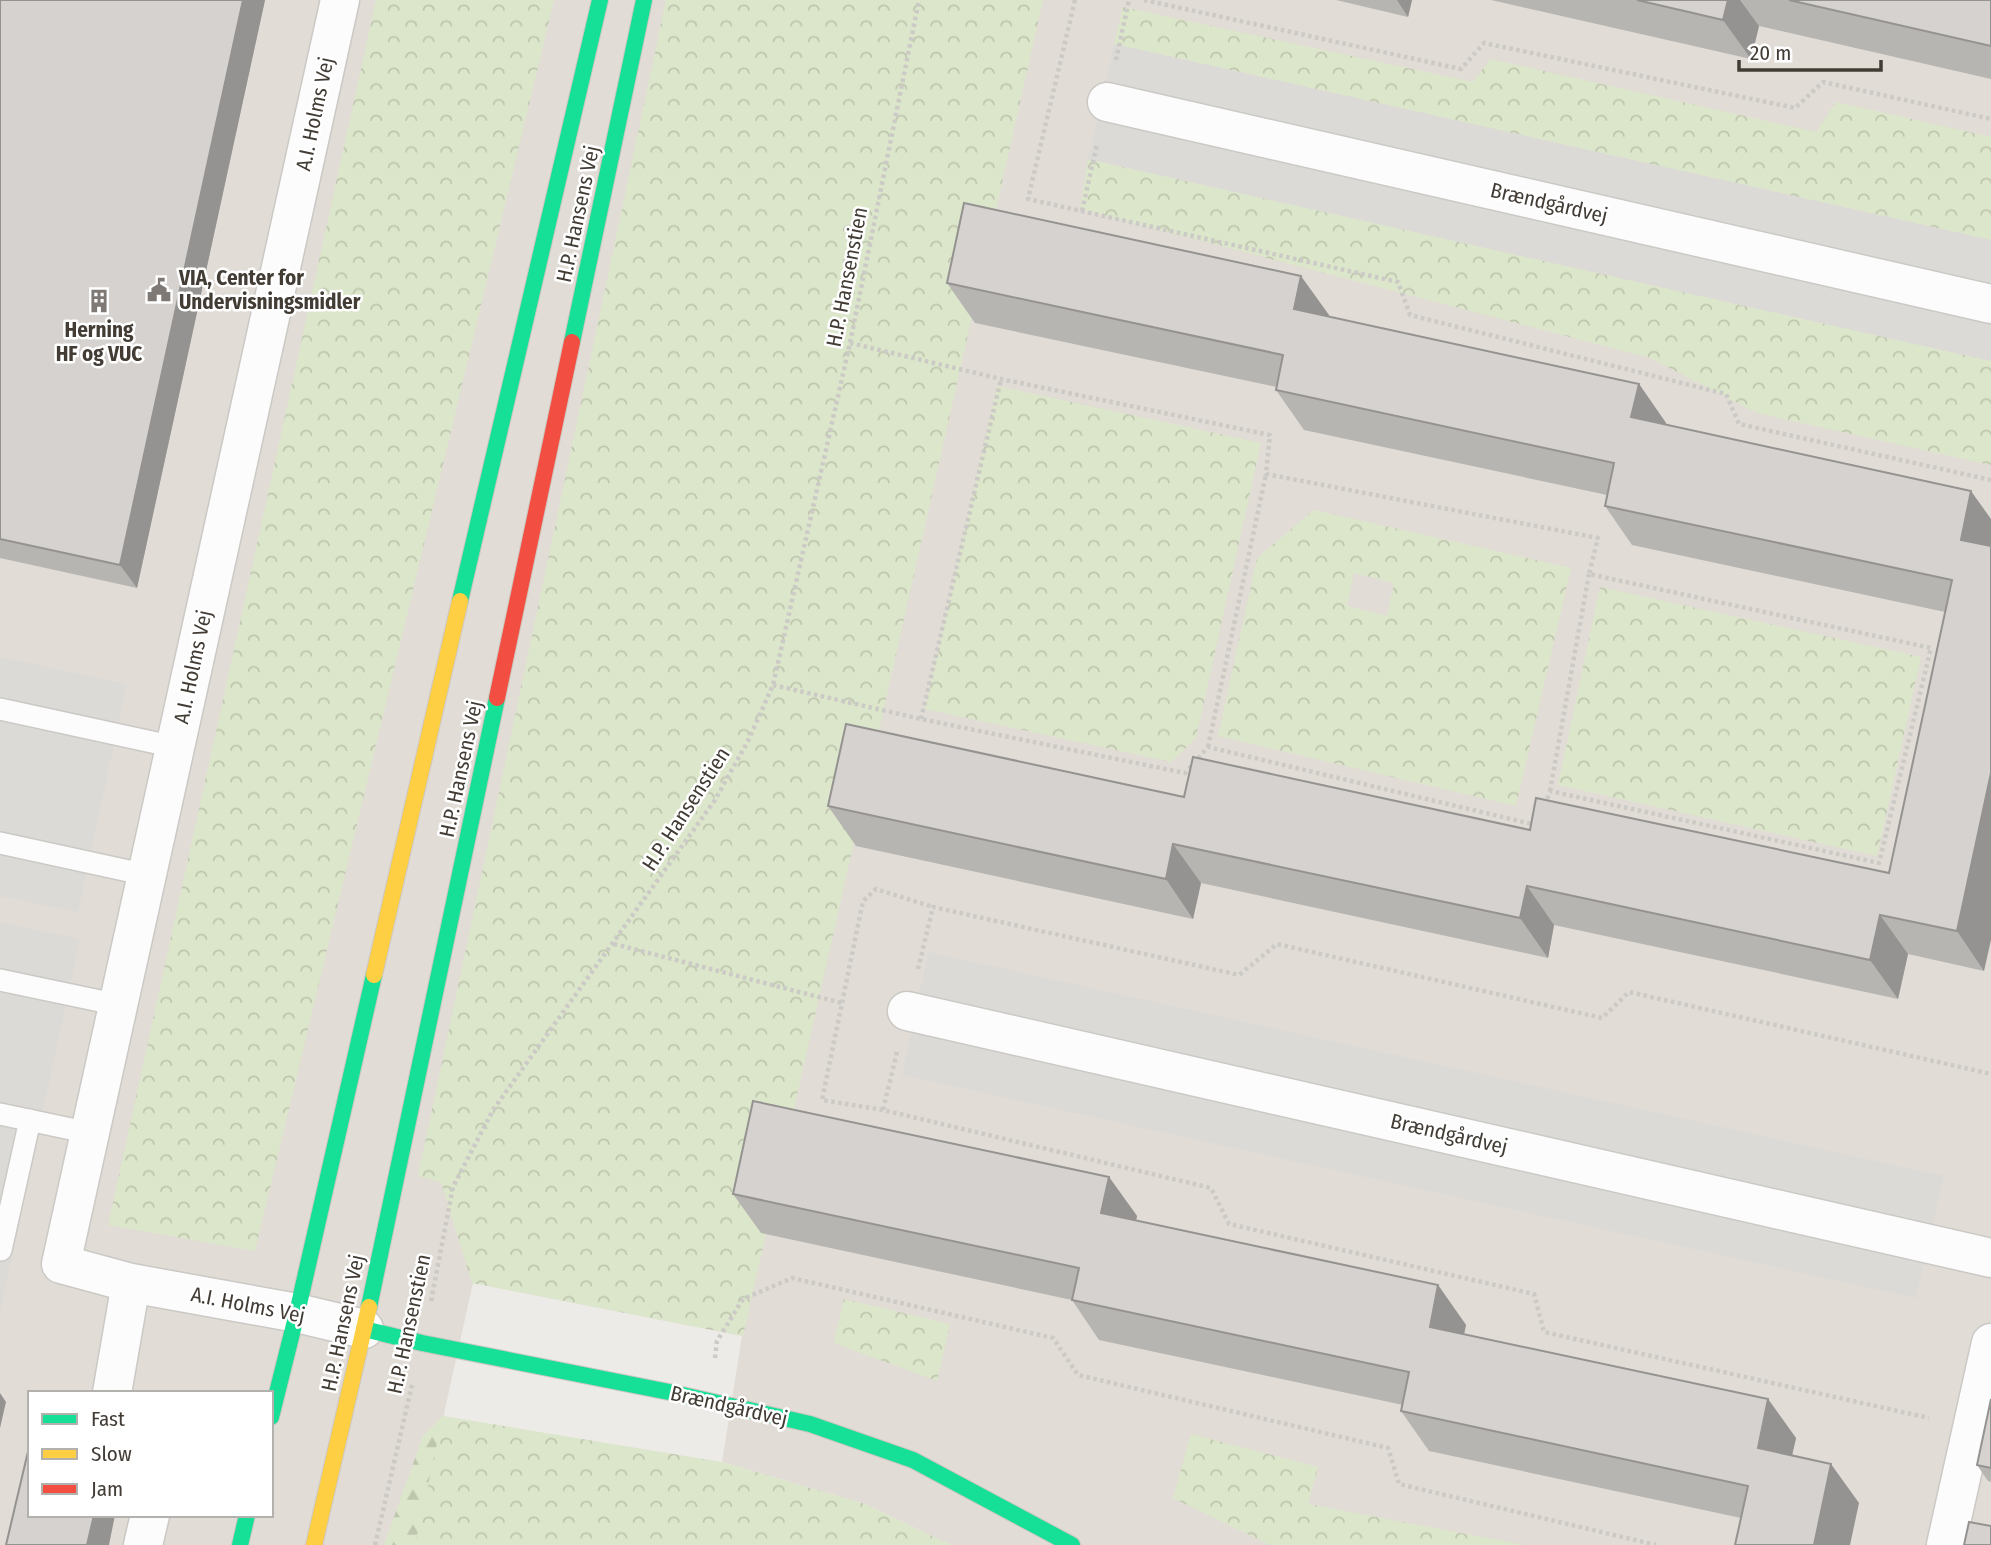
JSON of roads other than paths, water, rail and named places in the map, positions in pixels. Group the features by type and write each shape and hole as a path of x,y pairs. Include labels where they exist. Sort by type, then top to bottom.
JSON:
{"street":[{"name":"A.I. Holms Vej","path":"340,0 61,1264 131,1283 297,1313 364,1329"},
{"name":"H.P. Hansens Vej","path":"273,1409 600,0"},
{"name":"H.P. Hansens Vej","path":"314,1545 364,1329 644,0"},
{"name":"Brændgårdvej","path":"1107,102 1991,303"},
{"name":"Brændgårdvej","path":"907,1011 1991,1258"},
{"path":"112,1391 131,1283"},
{"name":"Brændgårdvej","path":"364,1329 810,1424 914,1460 1072,1545"},
{"path":"1946,1545 1991,1343"},
{"path":"143,1545 150,1517"},
{"path":"240,1545 247,1517"}],"lane":[{"path":"0,709 175,747"},
{"path":"0,843 147,875"},
{"path":"0,980 118,1005"},
{"path":"0,1114 90,1133"},
{"path":"0,1250 30,1120"}],"place":[{"name":"VIA, Center for Undervisningsmidler","path":"159,290"},
{"name":"Herning HF og VUC","path":"99,301"}]}
